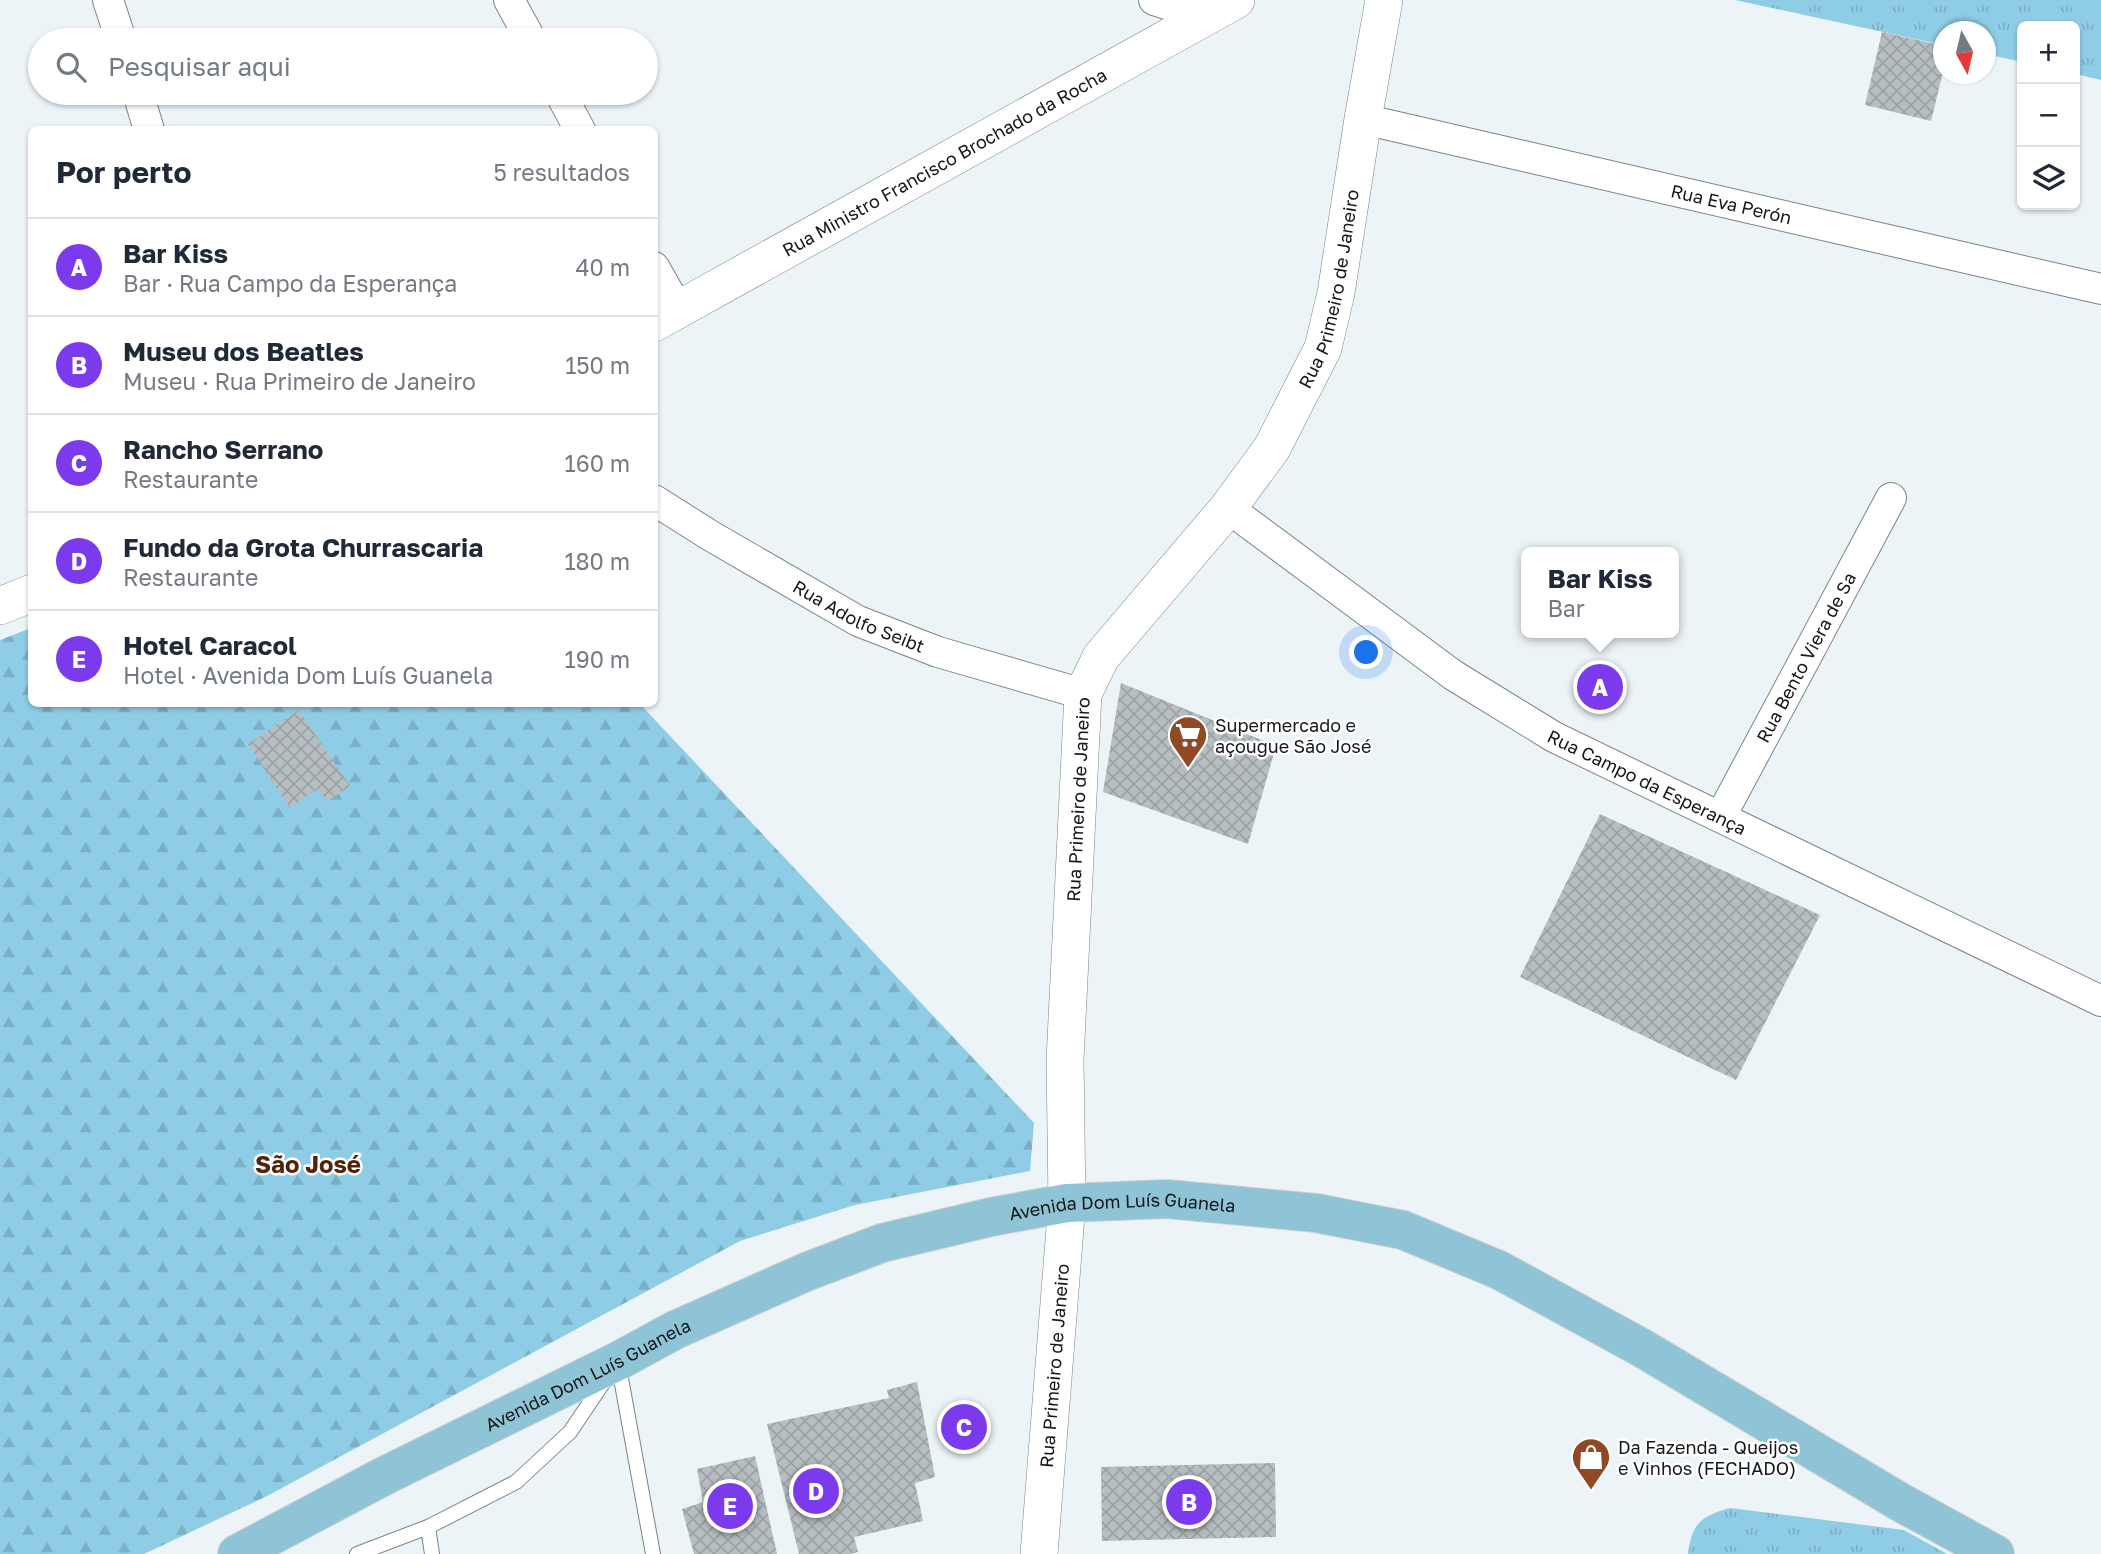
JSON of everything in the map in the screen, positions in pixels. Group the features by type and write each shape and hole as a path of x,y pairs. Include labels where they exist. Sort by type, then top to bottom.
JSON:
{"main road":[{"name":"Avenida Dom Luís Guanela","path":"237,1554 384,1476 618,1361 675,1330 739,1300 882,1242 1067,1203 1167,1199 1315,1213 1403,1230 1499,1270 1642,1348 1900,1502 1995,1554"}],"street":[{"path":"108,0 117,28"},
{"path":"509,0 524,28"},
{"path":"1154,0 1222,8"},
{"name":"Rua Primeiro de Janeiro","path":"1039,1554 1067,1203 1065,1060 1083,694 1101,657 1227,508 1272,448 1323,348 1336,293 1384,0"},
{"name":"Rua Ministro Francisco Brochado da Rocha","path":"667,317 1222,8"},
{"path":"142,105 148,126"},
{"path":"566,105 578,126"},
{"name":"Rua Eva Perón","path":"1363,119 2101,289"},
{"path":"658,282 667,317"},
{"name":"Rua Bento Viera de Sa","path":"1721,816 1891,498"},
{"name":"Rua Adolfo Seibt","path":"658,503 858,621 938,652 1083,694"},
{"name":"Rua Campo da Esperança","path":"1227,508 1465,682 1554,737 2101,1001"},
{"path":"0,606 28,595"}],"lane":[{"path":"357,1554 428,1527 516,1482 570,1432 618,1361"},
{"path":"618,1361 653,1554"},
{"path":"428,1527 432,1554"}],"green space":[{"path":"1735,0 2101,0 2101,80 2080,75 2080,21 2017,21 2017,61 1996,56 1996,21 1933,21 1933,43"},
{"path":"28,629 28,707 643,707 1034,1123 1030,1171 855,1205 740,1241 267,1496 144,1554 0,1554 0,640"},
{"path":"1730,1508 1904,1530 1947,1554 1688,1554 1692,1535 1700,1522 1712,1514"}],"building":[{"path":"1882,32 1933,44 1933,84 1940,84 1931,121 1865,105"},
{"name":"Supermercado e açougue São José","path":"1121,683 1276,746 1248,844 1103,792"},
{"path":"299,710 350,786 327,802 318,789 290,808 248,744"},
{"path":"1600,814 1820,915 1736,1080 1520,977"},
{"path":"917,1382 935,1477 915,1483 923,1521 854,1537 858,1552 799,1554 767,1424 889,1398 887,1390"},
{"path":"755,1456 777,1554 694,1554 682,1509 703,1502 697,1469"},
{"path":"1275,1463 1276,1537 1102,1541 1101,1467"}],"place":[{"name":"Bar Kiss","path":"1600,687"},
{"name":"Supermercado e açougue São José","path":"1188,769"},
{"name":"Rancho Serrano","path":"964,1427"},
{"name":"Fundo da Grota Churrascaria","path":"816,1491"},
{"name":"Da Fazenda - Queijos e Vinhos (FECHADO)","path":"1591,1491"},
{"name":"Museu dos Beatles","path":"1189,1502"},
{"name":"Hotel Caracol","path":"730,1506"}],"district":[{"name":"São José","path":"308,1163"}]}
